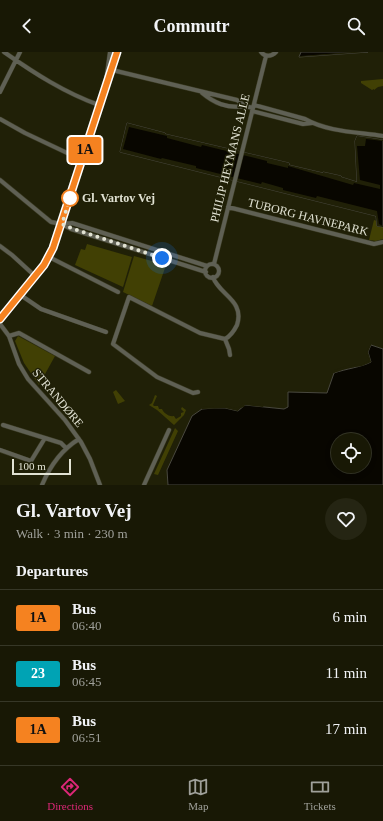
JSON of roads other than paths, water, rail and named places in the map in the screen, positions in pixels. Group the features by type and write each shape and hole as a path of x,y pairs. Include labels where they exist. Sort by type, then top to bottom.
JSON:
{"street":[{"path":"4,52 62,88 100,105"},
{"path":"0,92 20,52"},
{"path":"105,88 110,52"},
{"path":"112,70 114,52"},
{"path":"0,319 49,257 62,224 117,52"},
{"path":"261,52 266,56 271,56 276,52"},
{"name":"PHILIP HEYMANS ALLE","path":"214,264 266,56"},
{"path":"112,70 237,100 245,106 303,124 312,123 334,129 383,136"},
{"path":"200,92 212,102 235,108 245,106"},
{"path":"0,119 25,133 82,160"},
{"path":"0,180 51,222 62,224 206,272 213,278 216,284 231,297 237,308 237,323 233,333 225,339"},
{"name":"TUBORG HAVNEPARK","path":"228,208 374,244 383,242"},
{"path":"62,224 72,223 207,266 214,264 218,266 219,271 217,276 213,278"},
{"path":"0,246 35,276"},
{"path":"49,257 118,292"},
{"path":"206,272 207,266"},
{"path":"20,294 41,309 106,332"},
{"path":"198,392 192,393 161,379 113,344 129,297 200,333 225,339"},
{"name":"STRANDØRE","path":"0,324 9,336 19,364 28,379 65,420 79,439 90,459 100,485"},
{"path":"9,336 19,333 89,372"},
{"path":"225,339 230,354"},
{"path":"3,424 45,438 66,448"},
{"path":"144,485 169,430"},
{"path":"0,450 31,461 45,438"},
{"path":"42,485 52,466 66,448 79,439"}],"place":[{"name":"Gl. Vartov Vej","path":"70,198"}]}
